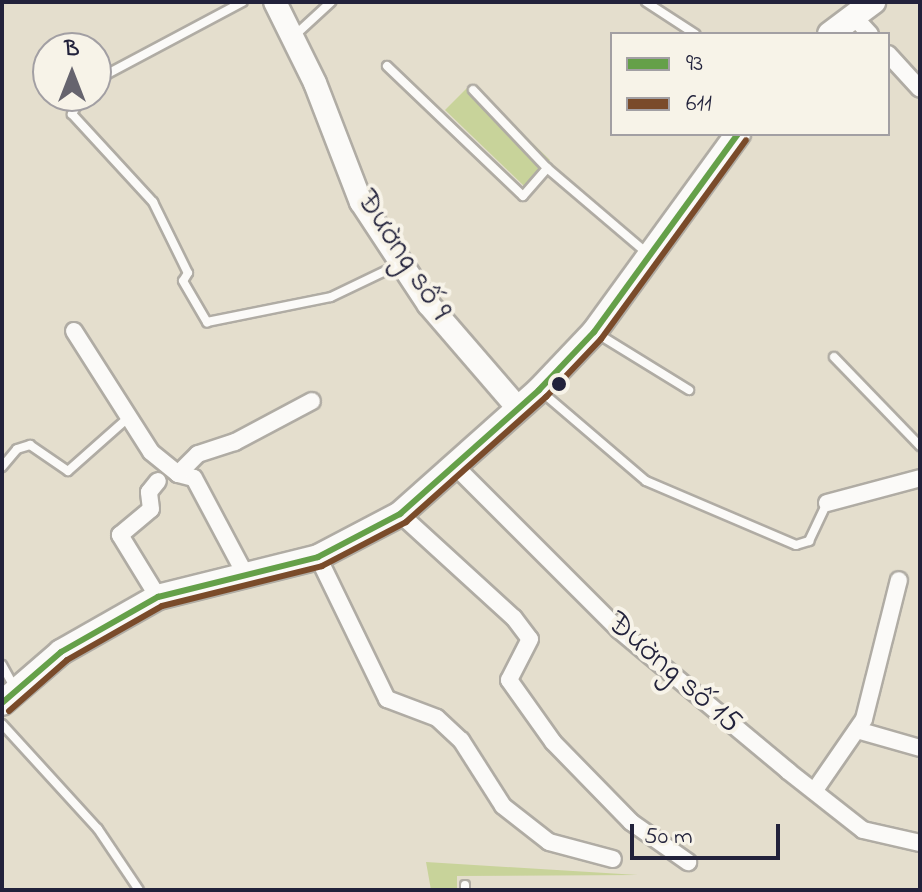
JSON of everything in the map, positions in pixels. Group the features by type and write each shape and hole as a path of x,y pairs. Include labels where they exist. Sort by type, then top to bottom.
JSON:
{"main road":[{"path":"834,32 866,18"},
{"path":"8,695 61,652 158,597 244,572 318,557 400,514 539,390 594,332 737,136"}],"street":[{"name":"Đường số 9","path":"275,2 293,37 361,202 429,305 517,407"},
{"path":"890,56 920,89"},
{"path":"74,331 131,416 151,452 178,474 194,478 244,572"},
{"path":"178,474 198,454 235,442 312,401"},
{"name":"Đường số 15","path":"453,464 619,630 863,830 920,843"},
{"path":"827,503 920,478"},
{"path":"158,481 149,492 151,509 120,535 158,597"},
{"path":"400,514 514,618 530,639 509,680 553,742 631,822 688,862"},
{"path":"318,557 387,699 437,718 461,740 503,806 549,842 613,859"},
{"path":"815,790 857,730 885,648 899,580"},
{"path":"857,730 920,748"}],"lane":[{"path":"112,72 243,2"},
{"path":"293,37 331,2"},
{"path":"646,2 692,32"},
{"path":"387,66 523,196 547,168"},
{"path":"473,90 547,168 651,256"},
{"path":"73,112 153,202 188,273 183,281 207,322 331,297 401,264"},
{"path":"594,332 689,390"},
{"path":"834,357 920,446"},
{"path":"539,390 646,481 796,545 809,541 827,503"},
{"path":"2,467 17,449 30,445 68,471 131,416"},
{"path":"2,665 8,695"},
{"path":"2,724 98,829 139,890"}],"green space":[{"path":"471,84 550,160 524,186 445,110"},
{"path":"426,862 638,875 457,876 457,890 431,890"}],"transit line":[{"name":"93","path":"2,703 61,652 158,597 318,557 400,514 539,390 594,332 737,136"},
{"name":"611","path":"9,711 67,660 162,606 322,566 406,522 546,397 601,339 746,140"}]}
